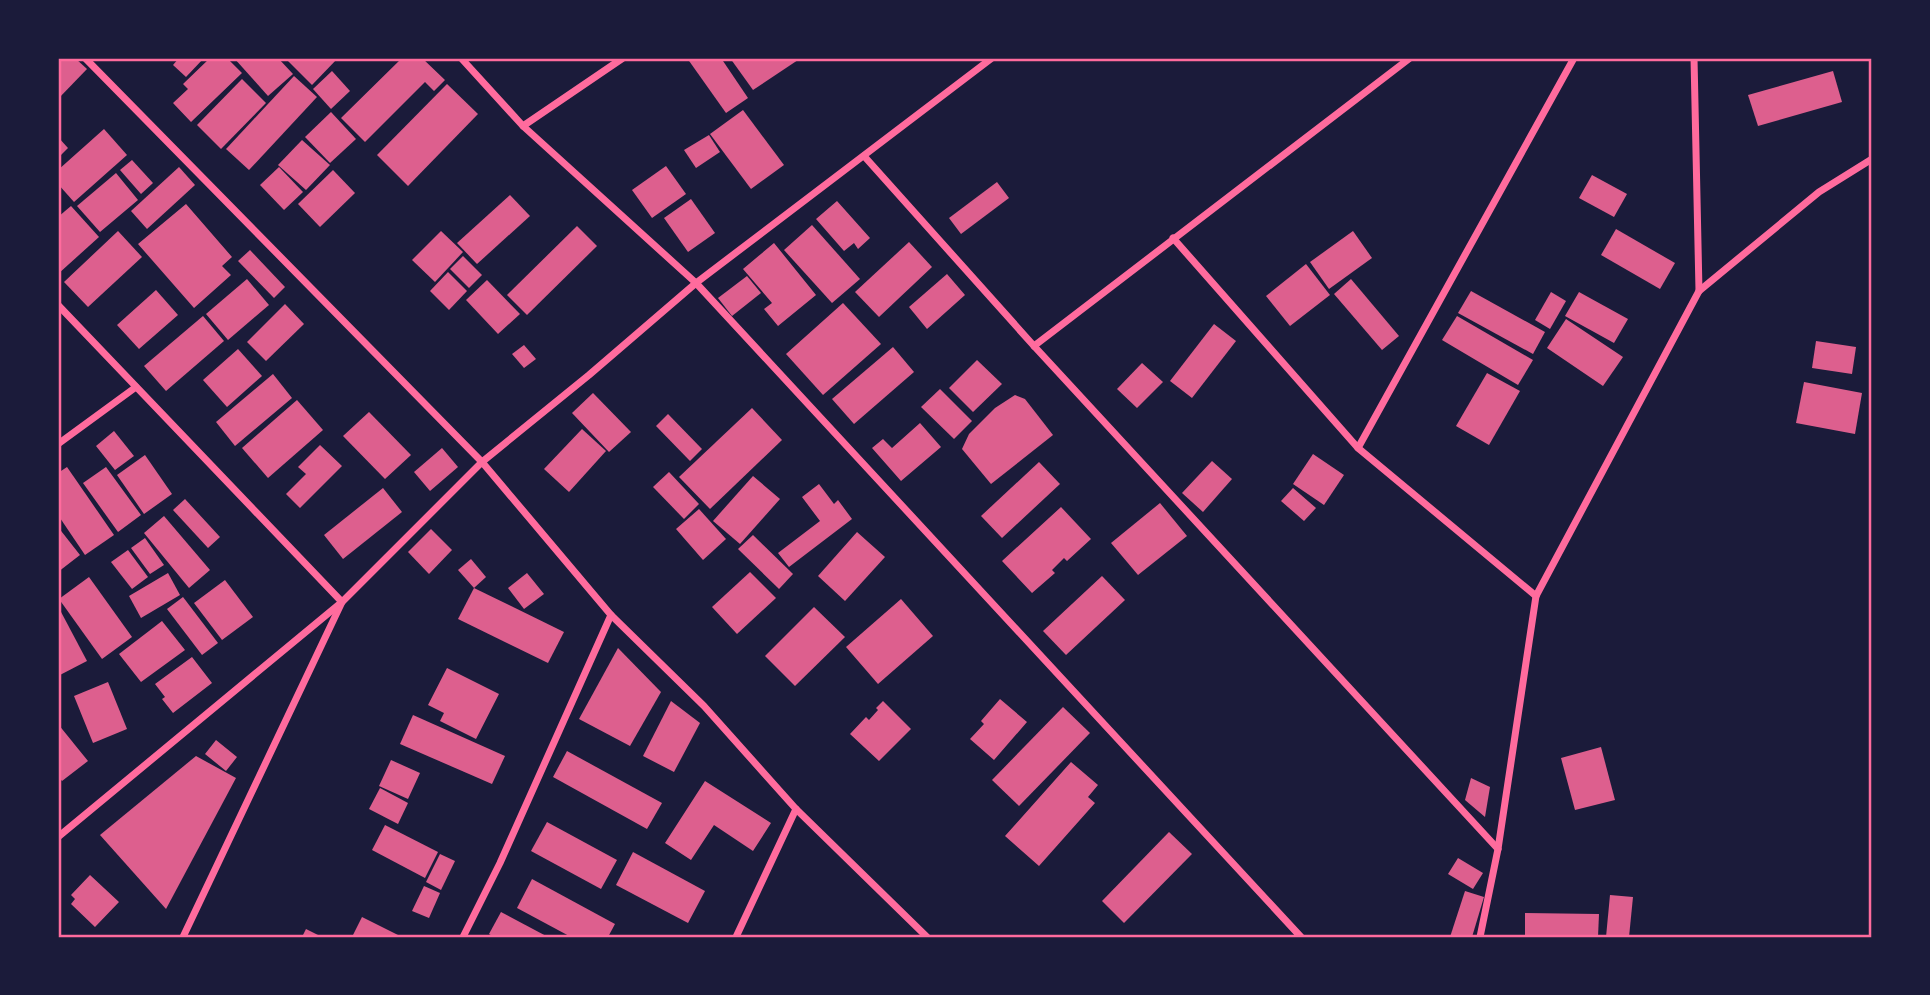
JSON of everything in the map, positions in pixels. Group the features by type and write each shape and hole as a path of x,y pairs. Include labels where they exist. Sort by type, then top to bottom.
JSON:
{"street":[{"path":"85,58 482,462 611,615 704,706 796,809 927,937"},
{"path":"461,58 523,126 696,283 1301,937"},
{"path":"523,126 623,58"},
{"path":"58,837 342,602 482,462 696,283 992,58"},
{"path":"1034,346 1410,58"},
{"path":"1358,448 1574,58"},
{"path":"1695,58 1699,291"},
{"path":"864,156 1034,346 1498,849"},
{"path":"1480,937 1498,849 1536,596 1699,291 1819,192 1872,159"},
{"path":"1173,238 1358,448 1536,596"},
{"path":"58,305 342,602"},
{"path":"58,444 136,387"},
{"path":"183,937 342,602"},
{"path":"463,937 500,863 611,615"},
{"path":"736,937 796,809"}],"building":[{"path":"58,58 75,58 87,69 58,99"},
{"path":"179,58 204,58 186,77 173,65"},
{"path":"210,58 227,58 242,73 191,122 173,103 188,89 183,84"},
{"path":"234,58 278,58 293,74 268,96"},
{"path":"285,58 338,58 312,85"},
{"path":"402,58 422,58 445,80 434,91 425,82 365,142 341,118"},
{"path":"687,58 721,58 748,98 726,113"},
{"path":"730,58 801,58 753,90"},
{"path":"332,71 350,91 331,109 313,89"},
{"path":"1833,71 1842,102 1758,126 1748,95"},
{"path":"294,76 317,97 249,170 226,149"},
{"path":"242,79 266,103 221,149 197,125"},
{"path":"447,84 478,114 408,186 377,155"},
{"path":"743,110 784,165 751,189 710,134"},
{"path":"331,112 356,139 330,163 305,137"},
{"path":"104,129 127,155 74,202 58,184 58,170"},
{"path":"709,135 720,152 696,168 684,150"},
{"path":"58,137 68,148 58,158"},
{"path":"302,140 330,165 306,190 278,165"},
{"path":"132,160 153,183 141,194 120,170"},
{"path":"666,166 686,194 652,218 632,190"},
{"path":"179,167 195,185 147,229 131,211"},
{"path":"279,167 303,192 284,210 260,185"},
{"path":"333,170 355,193 320,227 298,204"},
{"path":"116,173 138,200 100,232 77,206"},
{"path":"1592,175 1627,194 1614,217 1579,198"},
{"path":"997,182 1009,198 961,234 949,218"},
{"path":"510,195 530,216 477,264 457,243"},
{"path":"691,199 715,233 688,252 664,218"},
{"path":"837,201 870,238 858,249 854,243 844,251 816,219"},
{"path":"186,204 232,257 222,266 231,275 194,308 138,244"},
{"path":"71,206 99,237 58,274 58,217"},
{"path":"812,225 860,279 832,303 784,250"},
{"path":"577,226 597,246 527,315 507,295"},
{"path":"1616,229 1675,263 1660,289 1601,255"},
{"path":"118,231 142,257 88,307 64,282"},
{"path":"441,231 463,252 435,282 412,260"},
{"path":"1353,231 1372,258 1329,289 1310,262"},
{"path":"909,242 932,267 879,317 855,292"},
{"path":"774,243 816,295 778,326 764,309 772,303 743,269"},
{"path":"250,250 285,287 274,298 238,261"},
{"path":"463,256 482,275 469,288 450,269"},
{"path":"1306,264 1330,295 1290,326 1266,296"},
{"path":"448,272 467,291 449,310 430,291"},
{"path":"947,274 965,295 927,329 909,307"},
{"path":"747,276 761,293 732,316 718,298"},
{"path":"247,279 269,305 228,340 206,314"},
{"path":"1351,279 1399,336 1382,350 1334,294"},
{"path":"487,280 520,314 498,334 466,300"},
{"path":"156,290 178,315 139,349 117,325"},
{"path":"1471,291 1545,332 1533,354 1458,313"},
{"path":"1551,292 1566,301 1550,329 1535,320"},
{"path":"1579,292 1628,319 1614,343 1565,316"},
{"path":"843,303 881,344 823,395 786,354"},
{"path":"285,304 304,324 266,361 247,342"},
{"path":"203,316 224,341 166,391 144,366"},
{"path":"1457,316 1533,360 1518,385 1442,340"},
{"path":"1566,319 1623,357 1603,386 1547,348"},
{"path":"1214,324 1236,341 1192,398 1170,381"},
{"path":"1816,341 1856,347 1852,374 1812,368"},
{"path":"524,345 536,359 524,368 512,354"},
{"path":"893,347 914,372 854,424 832,399"},
{"path":"238,349 262,376 227,407 203,380"},
{"path":"977,360 1002,384 973,412 949,388"},
{"path":"1142,363 1163,382 1137,408 1117,389"},
{"path":"1487,373 1520,391 1489,445 1456,426"},
{"path":"273,374 292,398 235,446 216,422"},
{"path":"1804,382 1862,393 1855,434 1796,423"},
{"path":"940,389 972,421 954,439 921,407"},
{"path":"593,393 631,432 609,452 572,413"},
{"path":"1015,395 1025,399 1053,435 991,484 962,449 969,434 995,408"},
{"path":"297,400 323,430 268,478 242,448"},
{"path":"752,408 782,440 710,509 679,477"},
{"path":"369,412 411,455 385,479 343,436"},
{"path":"668,414 702,449 690,461 656,426"},
{"path":"920,423 941,447 901,481 872,448 883,439 892,448"},
{"path":"582,429 606,451 569,492 544,469"},
{"path":"114,431 134,456 115,470 96,446"},
{"path":"320,445 342,466 300,508 286,494 306,474 298,467"},
{"path":"442,448 458,467 430,491 414,472"},
{"path":"1313,454 1344,475 1324,505 1293,484"},
{"path":"145,455 172,494 144,514 117,475"},
{"path":"1212,461 1232,479 1203,512 1182,493"},
{"path":"1039,462 1060,484 1002,538 981,516"},
{"path":"67,467 114,535 85,555 58,515 58,473"},
{"path":"106,467 141,515 118,532 83,483"},
{"path":"669,472 699,504 684,519 653,487"},
{"path":"753,476 780,499 740,544 713,521"},
{"path":"819,484 834,504 838,500 852,519 789,567 778,553 820,521 802,497"},
{"path":"383,488 402,512 343,559 324,535"},
{"path":"1293,488 1316,508 1304,521 1281,501"},
{"path":"185,499 220,537 208,548 173,510"},
{"path":"1160,503 1187,536 1138,575 1111,543"},
{"path":"1061,507 1091,539 1067,561 1064,558 1052,570 1055,573 1032,593 1002,561"},
{"path":"699,509 726,539 703,560 676,529"},
{"path":"164,516 210,570 189,588 144,533"},
{"path":"58,527 80,555 58,572"},
{"path":"431,529 452,550 429,574 408,552"},
{"path":"857,532 885,557 845,601 818,576"},
{"path":"753,535 793,574 779,589 738,549"},
{"path":"145,538 164,565 150,574 131,548"},
{"path":"128,550 148,577 132,589 111,562"},
{"path":"471,559 486,577 474,588 458,570"},
{"path":"750,572 776,598 737,634 712,607"},
{"path":"168,573 180,595 141,618 129,596"},
{"path":"527,573 544,594 524,609 508,588"},
{"path":"1102,576 1125,600 1066,655 1043,631"},
{"path":"89,577 132,637 102,659 59,599"},
{"path":"225,580 253,617 222,640 194,603"},
{"path":"474,588 564,632 548,663 458,619"},
{"path":"183,597 218,643 202,655 167,609"},
{"path":"901,599 933,636 878,684 846,647"},
{"path":"814,607 845,637 795,686 765,656"},
{"path":"60,610 87,661 58,676 58,612"},
{"path":"162,621 185,650 141,682 119,654"},
{"path":"618,648 661,692 630,746 579,719"},
{"path":"192,657 212,683 173,713 155,684"},
{"path":"447,668 499,694 476,739 440,721 444,713 428,705"},
{"path":"108,682 127,729 93,743 74,696"},
{"path":"1000,699 1027,722 994,760 970,739 984,724 981,721"},
{"path":"671,701 700,723 674,772 643,756"},
{"path":"883,701 911,729 879,761 850,734 866,717 869,720"},
{"path":"1063,707 1090,733 1019,806 992,780"},
{"path":"413,715 505,756 492,784 400,744"},
{"path":"58,724 88,761 62,781 58,776"},
{"path":"216,740 237,757 226,771 205,754"},
{"path":"1601,747 1615,800 1575,810 1561,758"},
{"path":"567,751 662,803 647,829 553,777"},
{"path":"196,756 236,778 166,909 100,835"},
{"path":"391,760 420,773 408,799 379,786"},
{"path":"1071,762 1098,785 1088,797 1095,803 1039,866 1005,836"},
{"path":"1471,778 1490,787 1485,817 1465,800"},
{"path":"705,781 771,823 753,851 714,825 691,860 665,843"},
{"path":"380,788 408,803 398,824 369,809"},
{"path":"547,822 617,860 601,889 531,851"},
{"path":"385,825 438,852 425,878 372,850"},
{"path":"1169,832 1192,854 1124,923 1102,901"},
{"path":"633,852 705,891 688,923 616,885"},
{"path":"440,854 455,861 441,890 426,882"},
{"path":"1458,858 1483,873 1473,889 1448,874"},
{"path":"90,875 119,902 95,927 71,904 75,899 71,895"},
{"path":"532,879 615,924 608,937 571,937 517,908"},
{"path":"424,886 440,893 429,918 412,911"},
{"path":"1465,891 1484,897 1472,937 1450,937"},
{"path":"1610,895 1633,897 1629,937 1606,937"},
{"path":"501,912 548,937 494,937 489,934"},
{"path":"1525,913 1599,914 1598,937 1525,937"},
{"path":"362,917 402,937 352,937"},
{"path":"306,929 322,937 302,937"}]}
